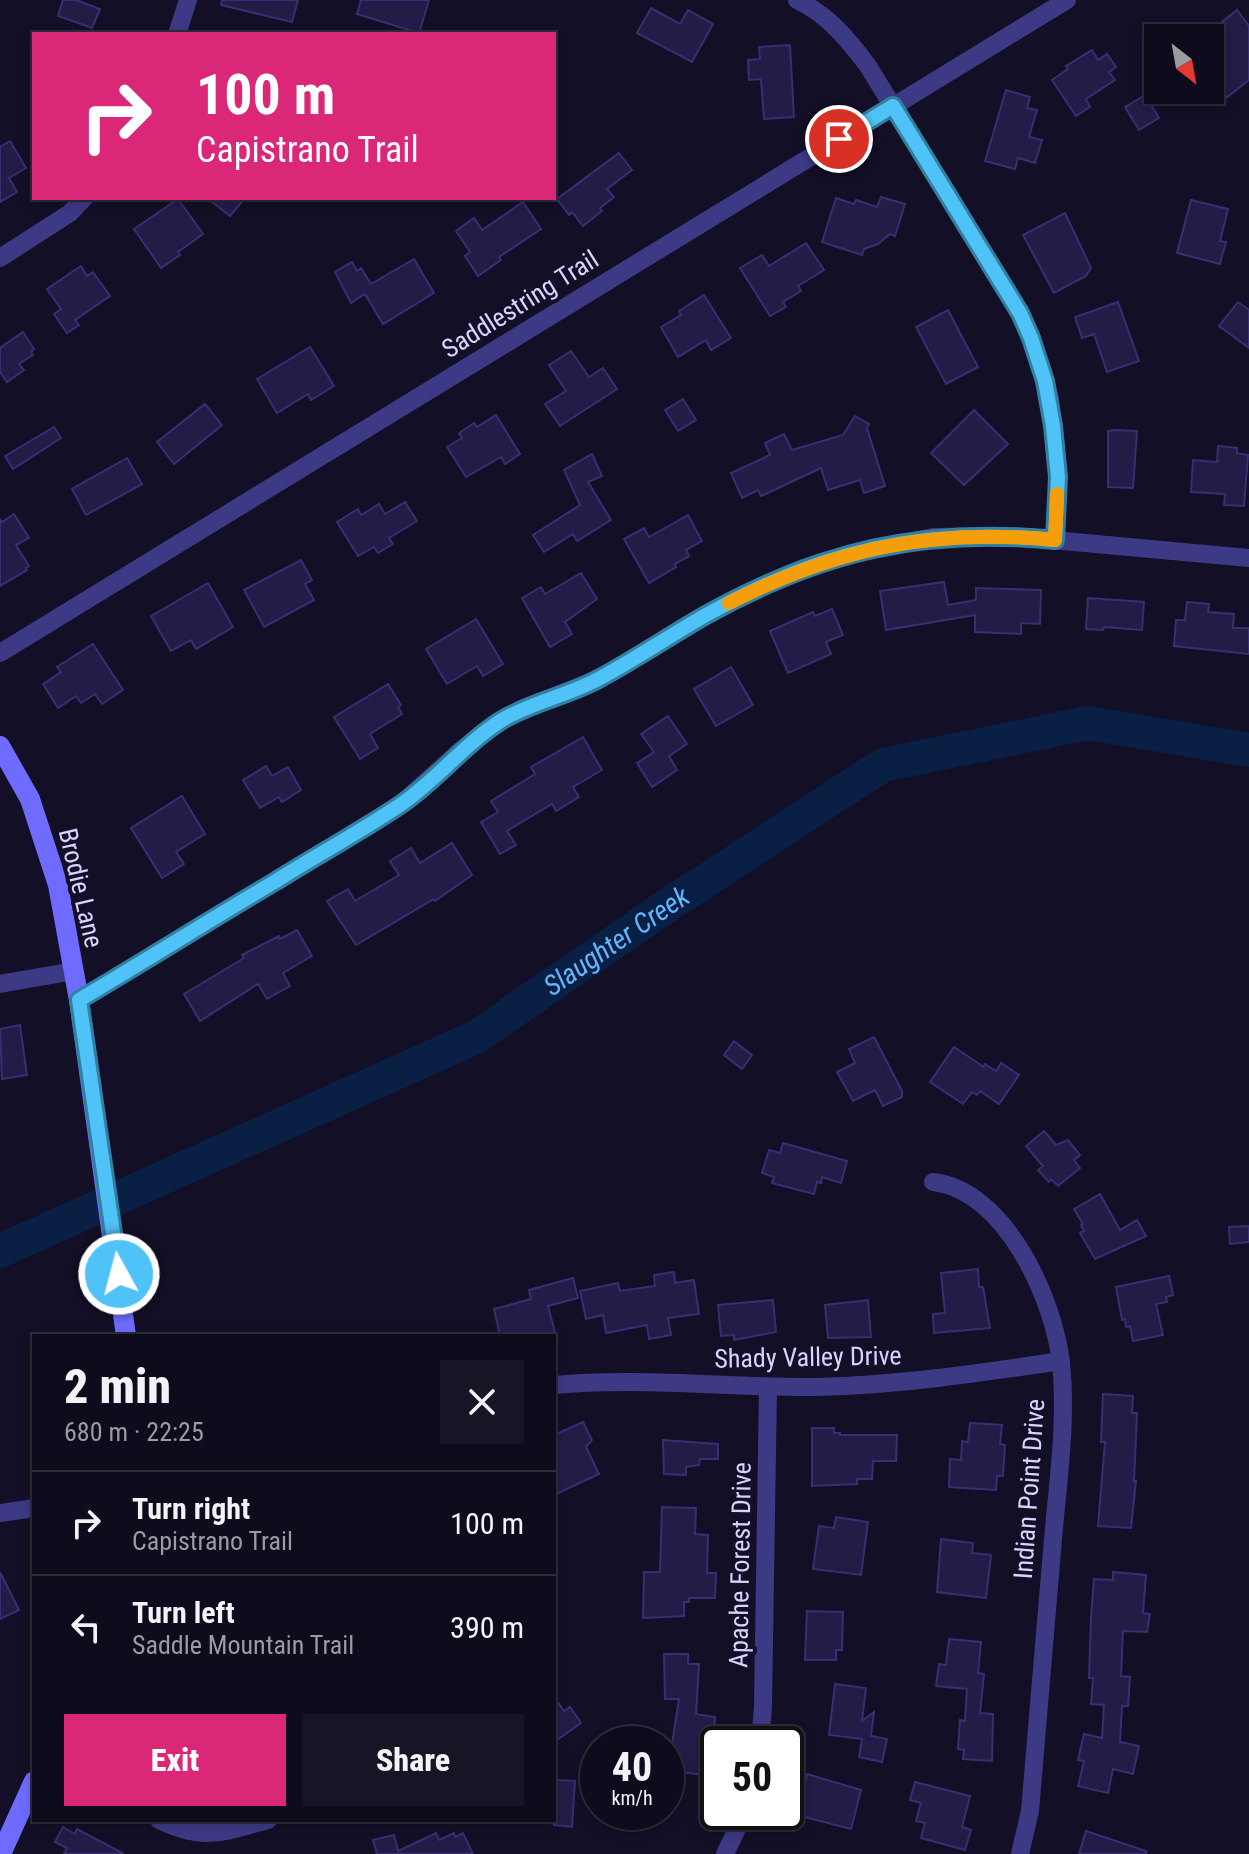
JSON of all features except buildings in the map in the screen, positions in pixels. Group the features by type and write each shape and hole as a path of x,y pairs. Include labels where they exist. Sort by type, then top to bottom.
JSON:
{"main road":[{"name":"Brodie Lane","path":"0,746 30,799 58,885 103,1157 126,1334"},
{"path":"1,1854 32,1785"}],"street":[{"path":"178,32 188,0"},
{"path":"797,0 817,11 841,31 868,66 1020,313 1045,381 1053,426 1058,477 1055,540"},
{"name":"Saddlestring Trail","path":"0,653 1067,0"},
{"path":"0,258 70,213 82,200"},
{"path":"79,1000 401,804 461,750 503,720 522,709 599,679 707,614 803,568 846,555 933,537 1009,536 1249,558"},
{"path":"0,984 74,971"},
{"name":"Indian Point Drive","path":"933,1182 965,1190 985,1206 1009,1234 1042,1292 1061,1361 1063,1398 1055,1511 1030,1811 1020,1854"},
{"name":"Shady Valley Drive","path":"556,1385 590,1382 768,1387 896,1383 1061,1361"},
{"name":"Apache Forest Drive","path":"761,1726 768,1387"},
{"path":"0,1513 32,1508"},
{"path":"163,1822 182,1831 204,1834 259,1822"},
{"path":"725,1854 736,1830"}],"waterway":[{"name":"Slaughter Creek","path":"0,1251 476,1037 668,905 883,765 1088,723 1249,750"}],"slow traffic":[{"path":"729,603 803,568 900,543 933,537 1009,536 1055,540 1057,494"}],"route":[{"path":"119,1274 79,1000 401,804 461,750 503,720 522,709 599,679 707,614 759,588 803,568 846,555 933,537 1009,536 1055,540 1058,477 1050,399 1020,313 893,106 839,139"}]}
